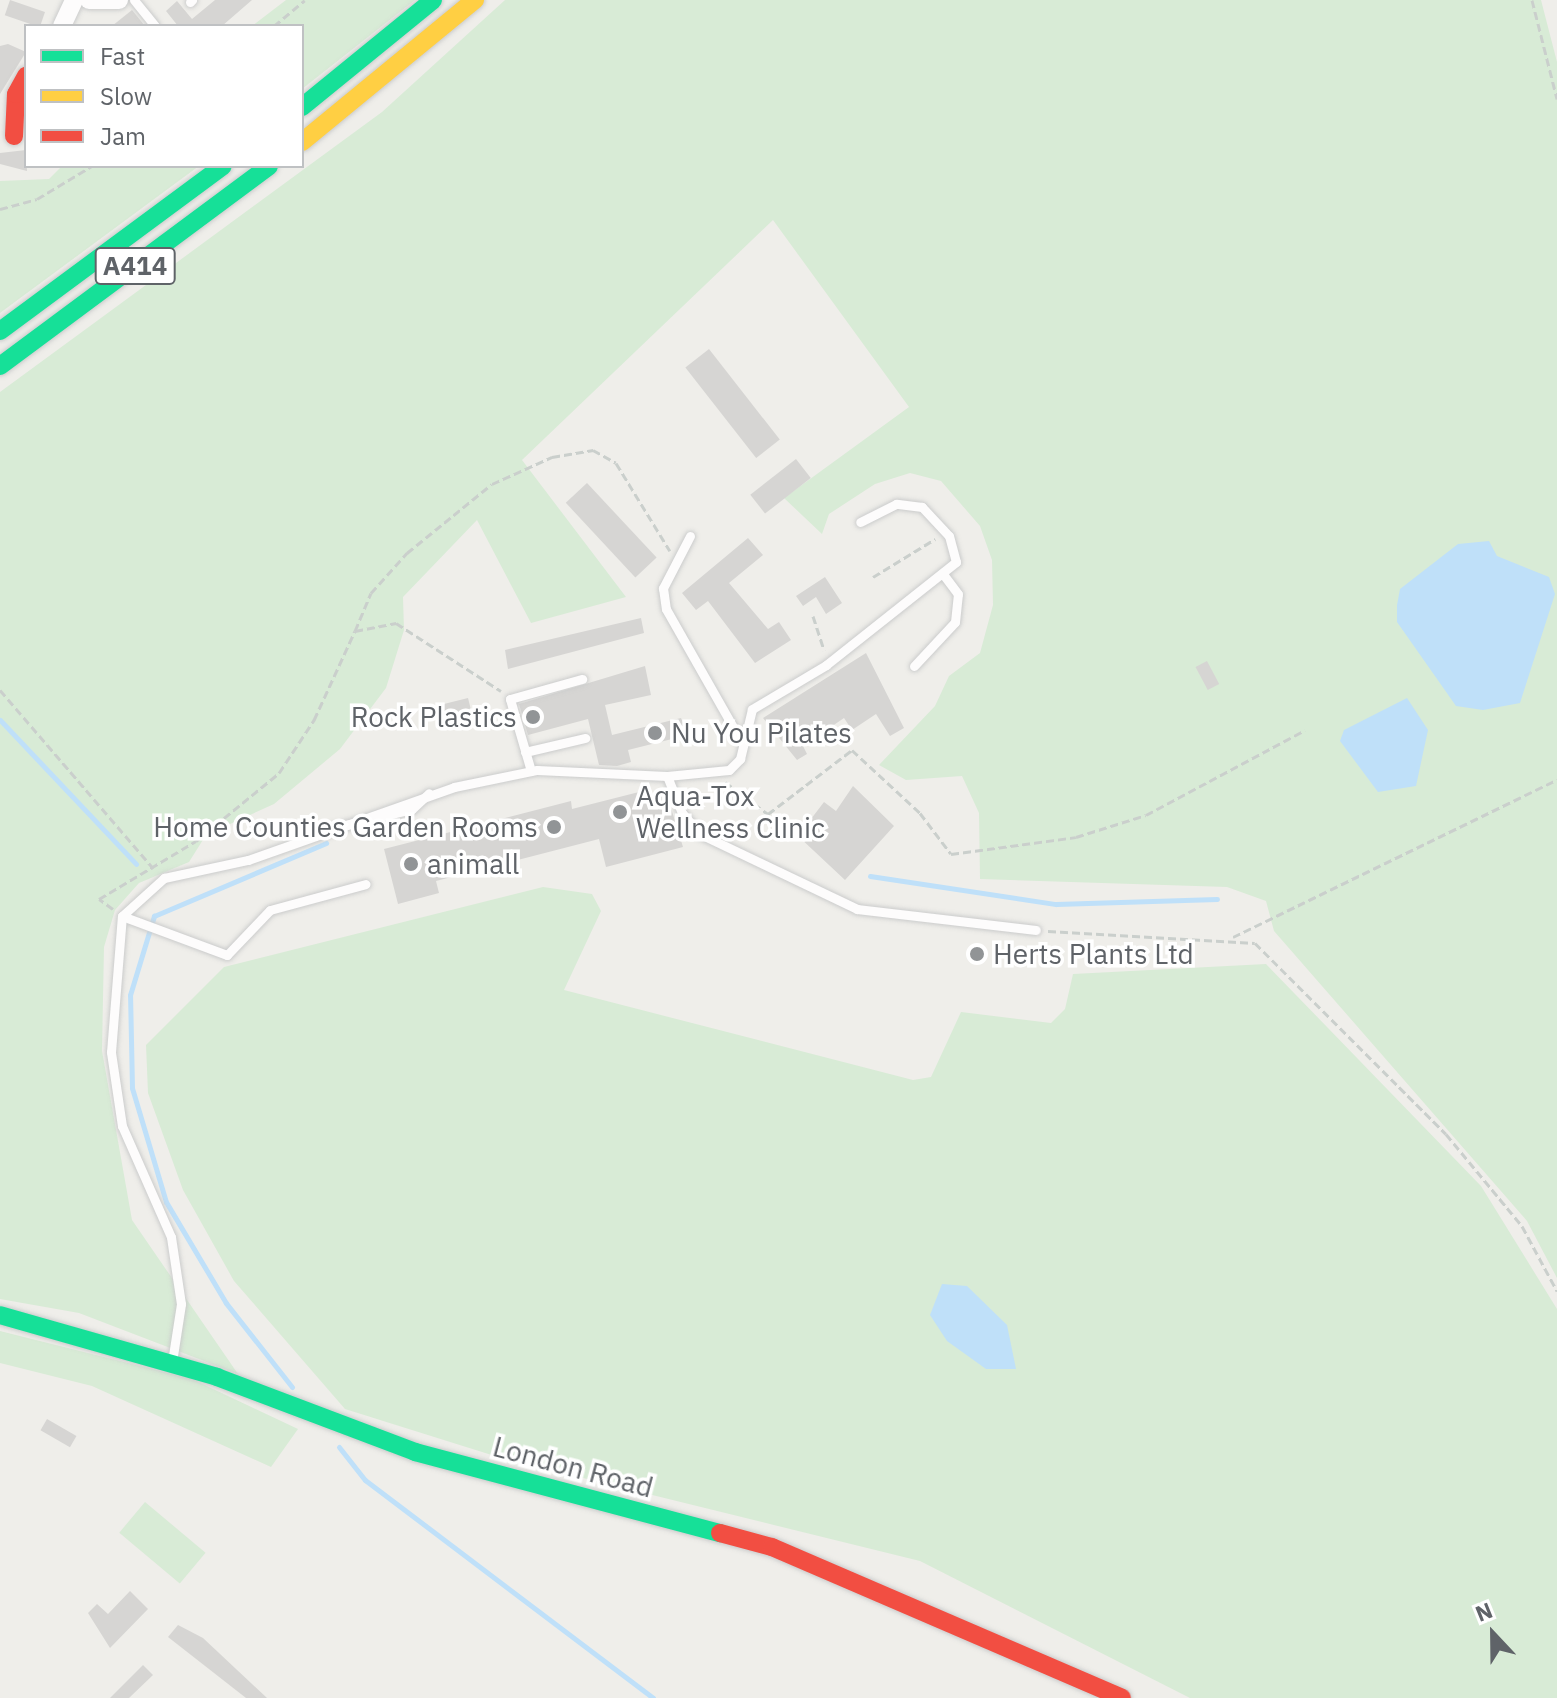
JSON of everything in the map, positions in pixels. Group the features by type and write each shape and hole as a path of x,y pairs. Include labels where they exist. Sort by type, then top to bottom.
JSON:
{"main road":[{"path":"304,105 433,0"},
{"path":"304,140 475,0"},
{"path":"14,136 6,113 24,80"},
{"name":"A414","path":"0,331 220,168"},
{"name":"A414","path":"0,366 266,168"},
{"name":"London Road","path":"0,1315 172,1362 415,1452 772,1547 1122,1698"}],"street":[{"path":"63,24 74,0"},
{"path":"89,0 119,0"}],"lane":[{"path":"134,0 153,24"},
{"path":"172,1362 181,1304 171,1237 122,1126 111,1052 122,916 164,878 248,860 322,829 430,793 531,771 667,776 717,774 740,759 747,714 826,665 956,562 946,533 910,503 860,522"},
{"path":"690,536 663,588 666,609 743,746"},
{"path":"914,666 955,622 958,594 943,574"},
{"path":"531,771 510,699 582,679"},
{"path":"525,752 585,738"},
{"path":"667,776 682,813 700,834 857,909 1036,930"},
{"path":"122,916 227,955 270,910 366,884"}],"path":[{"path":"276,24 305,0"},
{"path":"1532,0 1557,99"},
{"path":"0,209 37,199 89,168"},
{"path":"122,916 99,899 235,814 279,773 314,720 371,593 407,553 492,484 552,457 593,450 616,463 677,561"},
{"path":"873,577 946,533"},
{"path":"813,616 826,665"},
{"path":"355,631 396,623 448,662 480,672 510,699"},
{"path":"0,690 164,878"},
{"path":"717,774 768,814 852,750 951,854 1076,837 1146,815 1305,730"},
{"path":"1036,930 1186,944 1233,937 1557,780"},
{"path":"1233,937 1255,943 1446,1134 1522,1226 1557,1291"}],"green space":[{"path":"286,0 415,0 304,87 304,24 255,24"},
{"path":"505,0 1541,0 1557,62 1557,1278 1527,1221 1274,931 1266,901 1227,887 980,879 979,813 962,776 906,780 879,765 935,706 949,676 980,653 993,605 992,560 980,526 941,481 910,473 875,484 829,514 822,534 784,498 909,407 773,220 522,460 626,597 531,623 477,520 403,597 404,630 386,688 340,749 274,804 206,835 189,862 139,883 115,910 104,947 102,1051 132,1220 238,1374 79,1313 0,1299 0,392 382,112"},
{"path":"60,168 196,168 0,313 0,181 49,179"},
{"path":"543,887 592,894 601,911 564,990 913,1080 931,1077 961,1012 1051,1023 1065,1009 1073,974 1266,964 1481,1186 1557,1309 1557,1698 1190,1698 920,1561 498,1457 345,1409 234,1281 183,1190 148,1093 146,1045 224,967"},
{"path":"0,1331 192,1379 298,1429 271,1467 92,1386 0,1363"},
{"path":"145,1502 206,1553 180,1583 119,1533"}],"water":[{"path":"1489,541 1497,556 1549,577 1555,594 1520,703 1483,710 1456,706 1397,622 1397,605 1400,589 1458,544"},
{"path":"1407,698 1428,730 1416,786 1378,792 1340,741 1344,730"},
{"path":"942,1284 967,1286 1007,1325 1016,1369 986,1369 947,1341 930,1315"}],"building":[{"path":"10,0 45,12 41,24 31,24 5,15"},
{"path":"215,0 252,0 224,24 176,24 166,11 177,1 192,19"},
{"path":"132,10 143,24 114,24"},
{"path":"8,44 24,51 24,55 0,94 0,46"},
{"path":"24,150 24,168 27,171 0,164 0,153"},
{"path":"709,349 780,440 756,458 685,367"},
{"path":"796,459 811,478 765,514 750,495"},
{"path":"587,483 657,558 635,577 566,503"},
{"path":"748,538 763,555 729,583 768,629 779,622 791,640 755,663 708,601 696,610 682,593"},
{"path":"825,577 842,603 826,614 816,597 803,606 796,596"},
{"path":"641,618 644,633 508,669 505,650"},
{"path":"866,653 904,728 890,736 876,714 852,730 844,718 803,746 807,754 797,760 763,718"},
{"path":"1207,661 1219,684 1208,690 1196,667"},
{"path":"645,666 651,695 605,705 612,735 681,718 688,735 628,750 631,762 617,766 599,765 588,719 528,735 519,704"},
{"path":"468,698 474,722 444,730 438,705"},
{"path":"853,786 894,826 845,880 798,836 824,802 836,811"},
{"path":"639,792 641,802 667,795 683,847 606,867 599,839 436,881 439,893 398,904 384,849 571,801 572,809"},
{"path":"47,1419 76,1436 70,1447 40,1430"},
{"path":"130,1591 148,1609 110,1648 88,1613 97,1604 108,1614"},
{"path":"178,1625 203,1638 267,1698 246,1698 168,1637"},
{"path":"143,1665 153,1675 129,1698 110,1698"}],"waterway":[{"path":"0,720 136,864"},
{"path":"292,1387 226,1303 166,1202 132,1088 130,995 154,916 326,843"},
{"path":"870,876 1056,904 1217,899"},
{"path":"339,1447 365,1480 653,1698"}],"traffic: fast":[{"path":"304,105 433,0"},
{"path":"0,331 220,168"},
{"path":"0,366 266,168"},
{"path":"0,1315 217,1377 415,1452 720,1533"}],"traffic: slow":[{"path":"304,140 475,0"}],"traffic: jam":[{"path":"14,136 16,94 24,80"},
{"path":"720,1533 772,1547 1122,1698"}],"place":[{"name":"Rock Plastics","path":"533,717"},
{"name":"Nu You Pilates","path":"655,733"},
{"name":"Aqua-Tox Wellness Clinic","path":"620,812"},
{"name":"Home Counties Garden Rooms","path":"554,827"},
{"name":"animall","path":"411,864"},
{"name":"Herts Plants Ltd","path":"977,954"}]}
